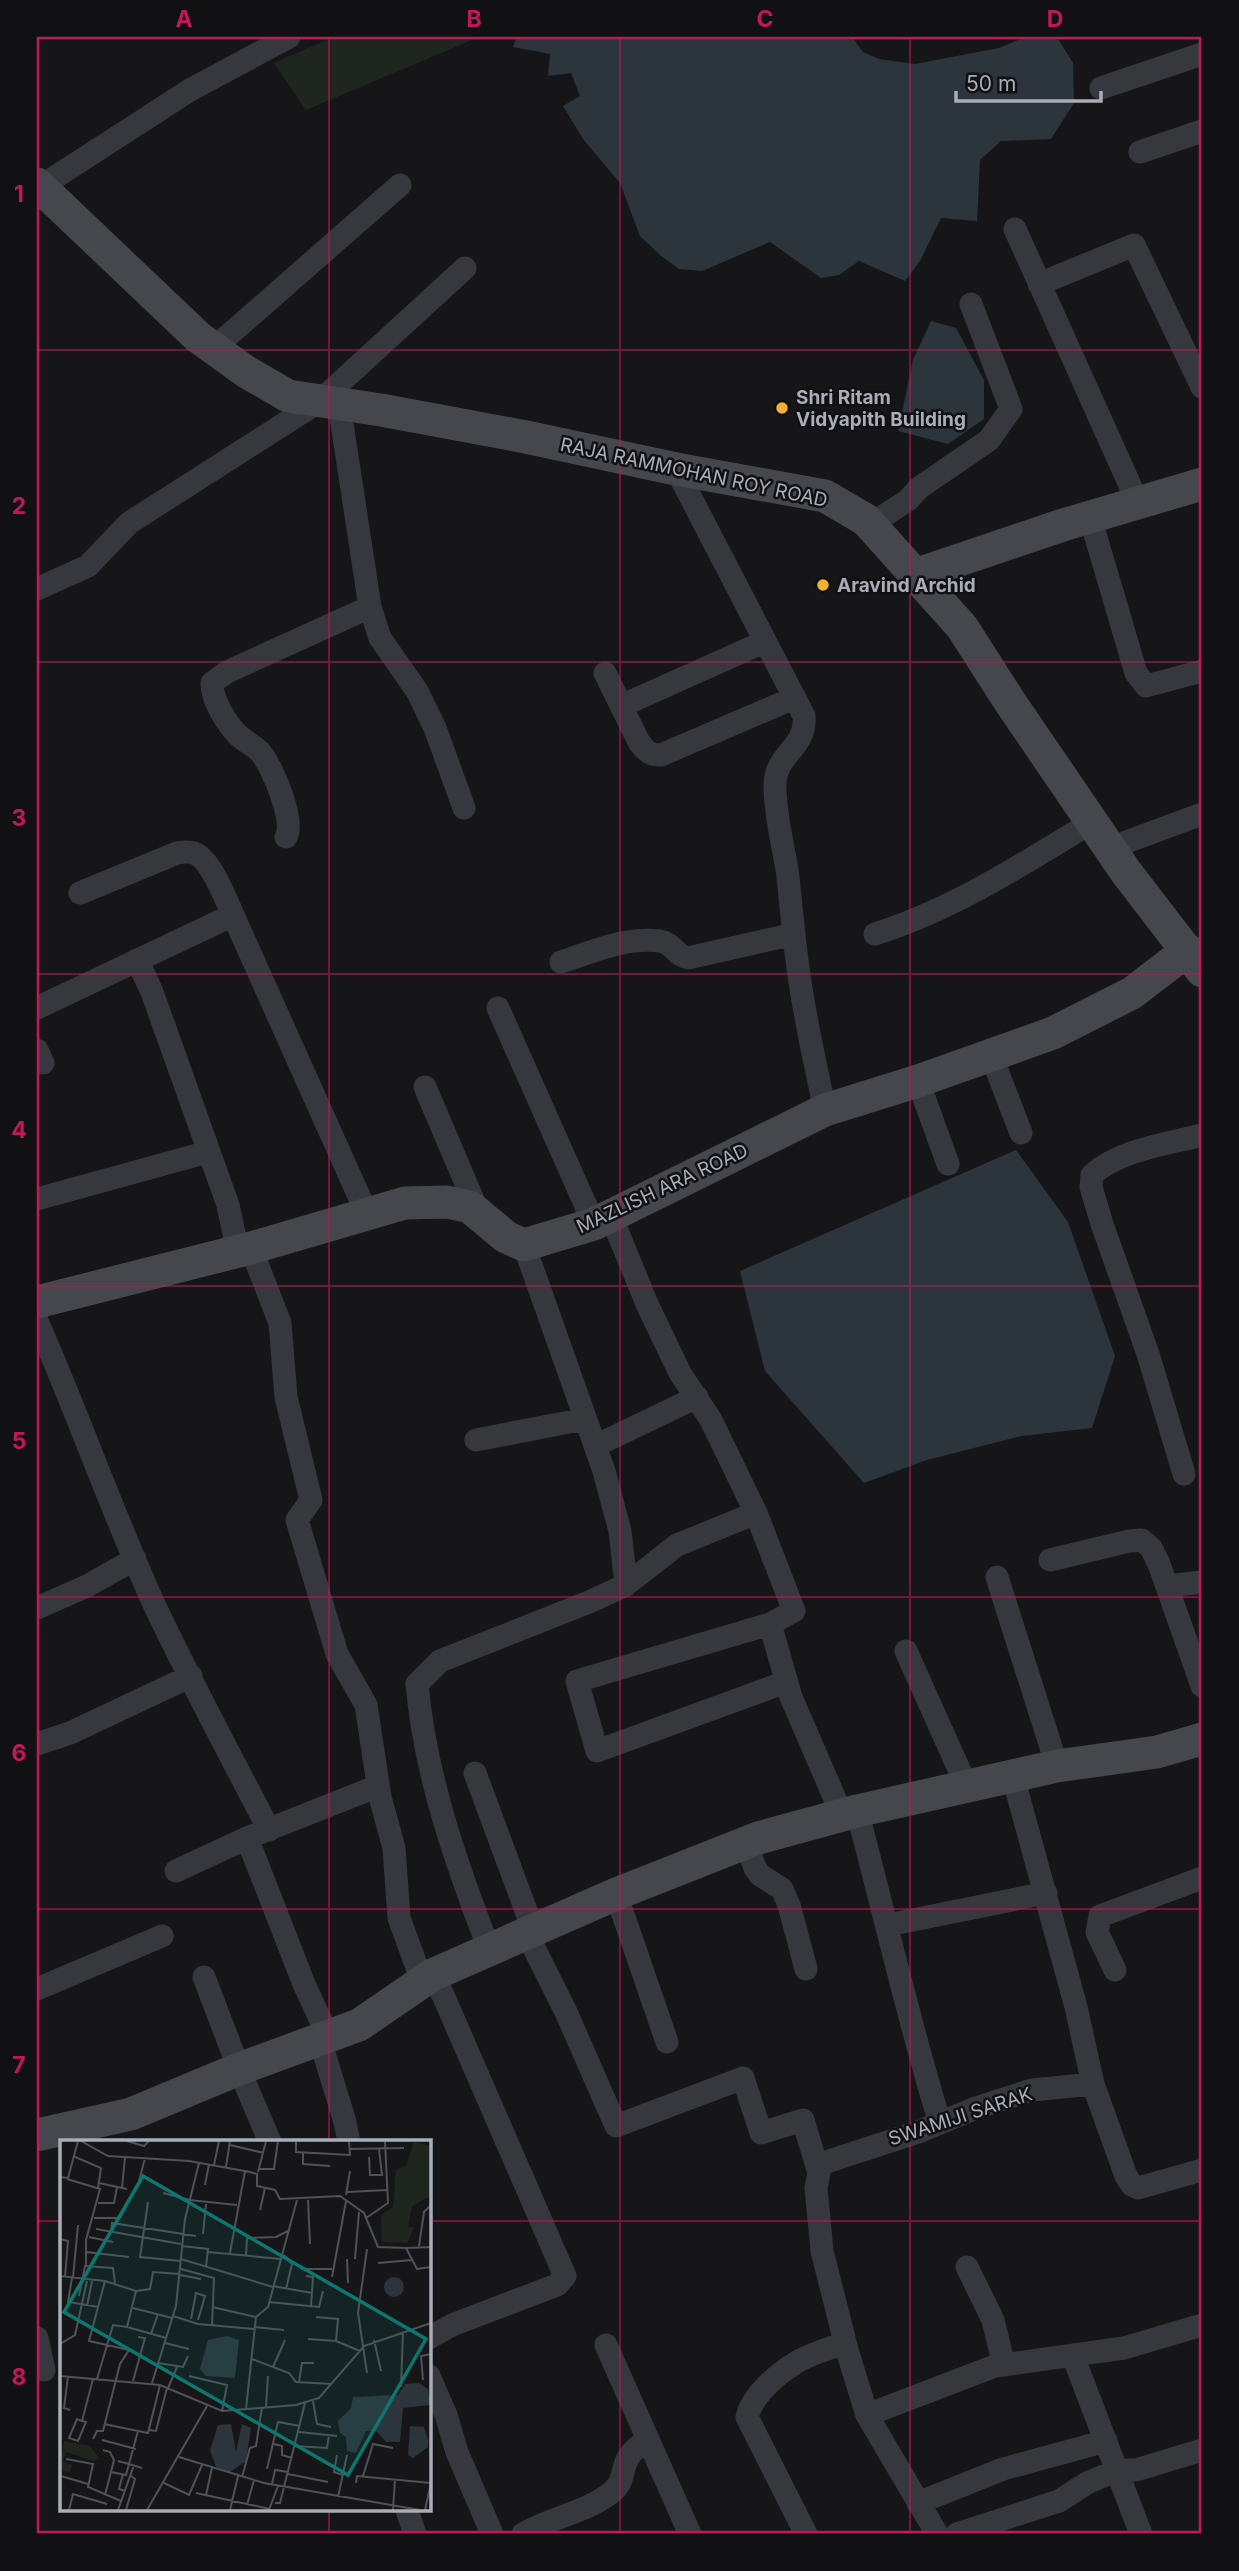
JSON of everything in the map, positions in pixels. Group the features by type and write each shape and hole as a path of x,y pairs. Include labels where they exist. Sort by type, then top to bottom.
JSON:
{"street":[{"path":"38,185 190,90 289,37"},
{"path":"1101,88 1202,54"},
{"path":"1140,152 1202,131"},
{"name":"RAJA RAMMOHAN ROY ROAD","path":"38,185 198,337 245,371 288,397 526,437 676,469 825,496 870,525 962,626 1101,835 1195,960"},
{"path":"214,348 400,185"},
{"path":"1015,229 1138,503"},
{"path":"1039,284 1134,245 1202,387"},
{"path":"37,589 88,566 129,523 330,403 465,268"},
{"path":"870,525 989,440 1011,409 971,304"},
{"path":"330,403 370,607 380,639 417,691 435,728 464,808"},
{"path":"676,469 804,716 805,726 799,741 778,765 775,787 798,971 825,1110"},
{"path":"915,575 1090,517 1202,484"},
{"path":"1090,517 1136,673 1146,685 1202,671"},
{"path":"286,837 289,822 271,770 260,752 237,734 212,695 212,683 227,673 370,607"},
{"path":"621,706 764,642"},
{"path":"605,673 639,742 647,752 661,755 794,698"},
{"path":"875,934 917,919 1013,871 1101,835 1202,814"},
{"path":"80,893 177,853 191,852 201,857 233,915 367,1214"},
{"path":"37,1008 233,915"},
{"path":"561,962 626,941 662,941 688,958 794,934"},
{"path":"136,960 152,992 245,1250 279,1323 286,1396 311,1500 297,1520 337,1654 366,1706 378,1786 394,1848 399,1918 427,1978 443,1995 565,2276 557,2285 452,2325 430,2337"},
{"name":"MAZLISH ARA ROAD","path":"524,1245 602,1220 825,1110 918,1081 1053,1033 1195,960"},
{"path":"498,1008 680,1373 711,1420 756,1513 794,1611 770,1624 577,1681 597,1751 786,1682"},
{"path":"991,1055 1021,1133"},
{"path":"918,1081 948,1164"},
{"path":"425,1087 479,1214"},
{"path":"1184,1474 1149,1354 1091,1187 1092,1175 1101,1166 1202,1135"},
{"path":"37,1199 208,1152"},
{"path":"37,1302 245,1250 405,1203 447,1202 470,1207 506,1237 524,1245 604,1471 620,1531 626,1585"},
{"path":"37,1321 70,1395 103,1486 154,1604 269,1830"},
{"path":"595,1446 696,1397"},
{"path":"476,1440 585,1419"},
{"path":"489,1948 458,1869 438,1797 421,1724 417,1684 440,1661 626,1585 677,1545 756,1513"},
{"path":"1051,1560 1129,1541 1142,1540 1152,1548 1202,1686"},
{"path":"37,1608 87,1586 135,1559"},
{"path":"998,1577 1057,1766"},
{"path":"1167,1586 1202,1582"},
{"path":"770,1624 786,1682 850,1813 888,1926 915,2042 940,2123"},
{"path":"906,1651 967,1787"},
{"path":"37,1744 70,1733 191,1676"},
{"path":"37,2135 131,2114 239,2069 359,2025 427,1978 489,1948 530,1933 616,1894 747,1843 850,1813 1057,1766 1157,1752 1202,1739"},
{"path":"475,1773 530,1933 616,2126 743,2078 761,2133 803,2120 819,2173 816,2188 822,2250 845,2343 867,2416 937,2534"},
{"path":"1013,1777 1046,1893 1093,2084 1126,2176 1132,2185 1138,2188 1202,2170"},
{"path":"176,1871 247,1838 378,1786"},
{"path":"247,1838 324,2038 349,2140"},
{"path":"747,1843 760,1875 782,1889 806,1969"},
{"path":"1115,1970 1097,1932 1100,1916 1202,1878"},
{"path":"888,1926 1046,1893"},
{"path":"616,1894 667,2042"},
{"path":"37,1989 162,1936"},
{"path":"204,1977 269,2140"},
{"name":"SWAMIJI SARAK","path":"817,2165 1032,2090 1093,2084"},
{"path":"967,2267 993,2320 1004,2365"},
{"path":"867,2416 995,2367 1124,2348 1202,2325"},
{"path":"37,2339 44,2370"},
{"path":"806,2534 747,2417 750,2405 759,2393 794,2363 845,2343"},
{"path":"606,2345 690,2534"},
{"path":"1073,2356 1141,2534"},
{"path":"430,2378 446,2415 457,2452 492,2534"},
{"path":"523,2534 548,2521 576,2524 619,2485 625,2460 636,2447 648,2440"},
{"path":"918,2503 1003,2469 1106,2441"},
{"path":"957,2534 1059,2501 1087,2483 1117,2470 1147,2468 1202,2450"},
{"path":"408,2512 415,2534"}],"shaded area":[{"path":"333,37 479,37 306,110 274,63"},
{"path":"517,37 852,37 863,52 879,59 915,64 999,48 1025,37 1057,37 1073,63 1074,103 1051,139 1001,141 980,160 977,221 941,218 920,261 905,281 859,261 839,275 821,278 770,242 702,271 679,269 640,236 620,183 583,139 563,106 580,96 571,73 548,76 550,54 513,47"},
{"path":"931,321 956,328 984,380 984,419 948,444 898,431 913,360"},
{"path":"1016,1150 1068,1222 1115,1356 1092,1428 1021,1436 927,1460 864,1483 765,1371 740,1271"}],"place":[{"name":"Shri Ritam Vidyapith Building","path":"782,408"},
{"name":"Aravind Archid","path":"823,585"}]}
